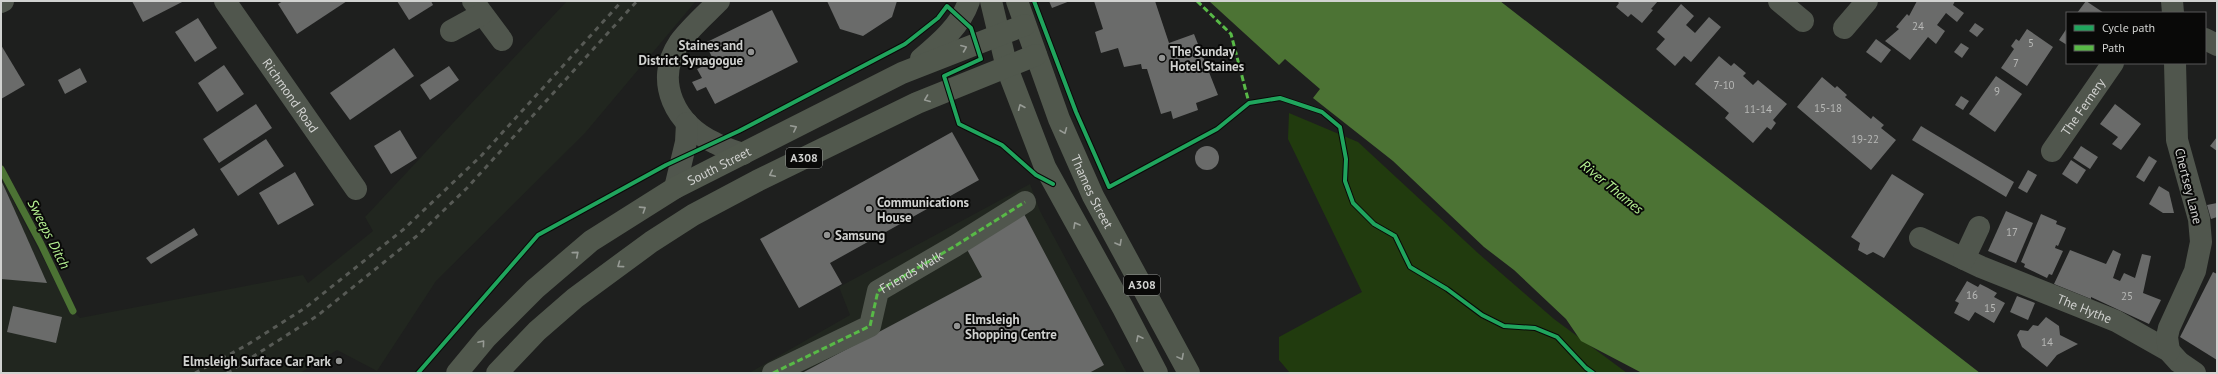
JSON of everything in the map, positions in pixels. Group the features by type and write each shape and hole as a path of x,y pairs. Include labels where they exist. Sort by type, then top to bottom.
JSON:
{"main road":[{"path":"902,73 946,37 970,1"},
{"path":"991,1 1007,68"},
{"name":"Thames Street","path":"1017,1 1070,146 1093,196 1189,373"},
{"name":"South Street","path":"457,373 486,338 535,289 591,241 675,188 902,73 998,34 1025,25"},
{"name":"A308","path":"497,373 537,331 575,298 651,242 693,216 757,181 917,103 1007,68 1036,55"},
{"name":"A308","path":"1007,68 1053,184 1124,308 1157,373"}],"street":[{"name":"Richmond Road","path":"225,1 356,189"},
{"path":"719,1 680,43 669,67 668,84 671,100 687,123 714,143 743,154"},
{"path":"1779,1 1804,21"},
{"path":"1844,28 1867,1"},
{"path":"2172,1 2173,12"},
{"path":"451,31 477,7 502,40"},
{"path":"2206,40 2217,45"},
{"name":"The Fernery","path":"2052,151 2112,64"},
{"name":"Chertsey Lane","path":"2169,351 2167,337 2169,328 2195,271 2201,242 2199,219 2177,140 2175,64"},
{"path":"675,188 686,142 687,123"},
{"name":"Friends Walk","path":"773,373 870,326 878,291 956,246 1025,202"},
{"path":"1964,259 1979,227"},
{"name":"The Hythe","path":"1920,238 1964,259 2116,321 2169,351 2179,362 2195,373"}],"shaded area":[{"path":"567,1 696,1 585,133 436,281 377,371 337,350 300,373 1,373 1,167 13,201 68,306 80,318 303,275 308,283 373,231 365,217"},
{"path":"1289,113 1358,142 1479,254 1554,319 1627,373 1290,373 1279,360 1279,337 1362,292 1288,139"},
{"path":"1030,184 1040,211 1127,373 749,373 850,315 839,287"}],"water":[{"name":"River Thames","path":"1209,1 1500,1 1980,373 1642,373 1581,341 1566,319 1514,270 1484,247 1393,161 1313,98 1320,89 1285,59 1279,65"}],"building":[{"path":"132,1 184,1 143,22"},
{"path":"283,1 347,1 297,34 278,4"},
{"path":"397,1 431,1 433,5 409,20"},
{"path":"827,1 897,1 892,17 863,36 840,29"},
{"path":"1049,1 1070,1 1052,8"},
{"name":"The Sunday Hotel Staines","path":"1094,1 1155,1 1169,43 1194,34 1218,95 1196,103 1198,110 1173,119 1171,111 1161,114 1147,69 1142,69 1141,64 1124,67 1118,48 1101,53 1095,32 1103,29"},
{"path":"1617,1 1658,1 1651,9 1653,10 1642,23 1631,14 1628,17 1616,7 1619,3"},
{"path":"1917,1 1955,1 1953,5 1964,13 1957,22 1946,13 1937,25 1945,31 1936,44 1928,37 1910,60 1885,41 1899,29 1896,27 1907,14 1909,16"},
{"path":"2086,1 2102,12 2078,12"},
{"path":"1681,4 1694,16 1686,25 1695,33 1709,17 1721,27 1691,62 1684,56 1675,66 1656,49 1665,39 1657,32"},
{"name":"Staines and District Synagogue","path":"772,10 798,62 715,104 706,87 697,91 692,82 702,78 697,69 714,61 705,43"},
{"path":"198,18 217,48 195,62 175,32"},
{"path":"1975,23 1984,29 1977,37 1969,31"},
{"path":"2027,29 2053,47 2027,86 2001,68 2014,49 2011,46 2016,39 2019,41"},
{"path":"2066,30 2066,44 2059,40"},
{"path":"1876,39 1891,50 1881,63 1866,52"},
{"path":"1961,43 1969,48 1962,58 1954,52"},
{"path":"1,45 25,85 1,99"},
{"path":"394,48 414,76 350,120 330,93"},
{"path":"1719,56 1731,66 1734,63 1746,73 1743,76 1753,85 1758,80 1787,104 1773,120 1776,123 1771,130 1767,127 1753,143 1725,118 1729,113 1695,84"},
{"path":"224,65 244,94 217,112 198,83"},
{"path":"449,66 459,80 430,100 420,85"},
{"path":"80,68 87,82 65,94 58,80"},
{"path":"1996,76 2022,94 1995,132 1969,114"},
{"path":"1822,77 1835,88 1837,86 1847,95 1845,97 1871,119 1873,116 1884,125 1881,128 1896,140 1871,170 1797,107"},
{"path":"1961,96 1969,101 1963,110 1955,105"},
{"path":"256,104 272,128 219,163 203,139"},
{"path":"2115,104 2141,124 2121,150 2112,144 2118,137 2100,124"},
{"path":"1921,126 2014,182 2006,197 1912,140"},
{"path":"400,130 417,158 391,174 374,146"},
{"name":"Communications House","path":"952,132 979,180 830,263 842,284 799,308 760,239"},
{"path":"2217,137 2217,151 2210,146"},
{"path":"266,139 284,166 238,196 220,169"},
{"path":"1207,146 1215,150 1219,158 1215,166 1207,170 1199,166 1195,158 1199,150"},
{"path":"2081,146 2098,157 2090,169 2073,158"},
{"path":"2149,156 2157,161 2144,182 2136,177"},
{"path":"2071,160 2086,170 2077,184 2062,174"},
{"path":"2028,170 2037,175 2027,193 2018,188"},
{"path":"295,172 314,205 278,225 259,193"},
{"path":"1892,174 1924,194 1884,258 1873,252 1867,255 1858,250 1860,243 1851,237"},
{"path":"1,180 11,202 47,283 1,279"},
{"path":"2159,186 2169,192 2174,213 2163,213 2149,204"},
{"path":"2217,203 2217,217 2211,219 2207,205"},
{"path":"2006,211 2033,223 2016,263 1988,251"},
{"path":"1023,212 1104,365 1089,373 802,373 982,277 964,244"},
{"path":"2041,214 2057,221 2056,224 2066,228 2058,246 2056,245 2055,248 2063,251 2052,275 2049,274 2047,278 2024,267 2025,264 2021,262"},
{"path":"194,228 198,235 151,264 146,258"},
{"path":"2070,250 2106,264 2113,250 2121,254 2113,278 2120,281 2124,273 2135,278 2142,254 2151,256 2143,293 2161,300 2149,324 2091,297 2091,299 2054,284"},
{"path":"2213,272 2217,274 2217,360 2180,337"},
{"path":"1967,281 1978,287 1980,284 1997,293 1994,297 2005,303 1994,323 1975,312 1969,321 1954,313 1959,303 1955,301"},
{"path":"2017,296 2035,303 2028,320 2010,312"},
{"path":"13,306 62,317 56,343 7,332"},
{"path":"2046,317 2059,326 2060,335 2078,344 2057,355 2047,367 2022,347 2017,335 2020,330 2028,331 2033,325 2038,326"}],"waterway":[{"name":"Sweeps Ditch","path":"1,169 41,244 73,311"}],"railway":[{"path":"195,373 247,345 305,308 404,229 482,155 622,1"},
{"path":"227,373 317,316 418,235 467,188 637,1"}],"marked path":[{"path":"1197,1 1231,34 1249,103"},
{"path":"773,373 870,326 878,291 955,246 1025,202"}],"cycle path":[{"path":"1034,1 1076,112 1109,187 1217,129 1249,103 1280,98 1322,112 1340,127 1346,159 1345,181 1353,203 1374,224 1395,236 1410,267 1447,289 1482,315 1504,326 1535,328 1557,337 1586,368 1593,373"},
{"path":"418,373 538,235 666,165 739,131 905,44 938,18 947,6 971,28 981,59 944,76 959,124 1002,145 1036,175 1053,184"}],"place":[{"name":"Staines and District Synagogue","path":"751,52"},
{"name":"The Sunday Hotel Staines","path":"1162,58"},
{"name":"Communications House","path":"869,209"},
{"name":"Samsung","path":"827,235"},
{"name":"Elmsleigh Shopping Centre","path":"957,326"},
{"name":"Elmsleigh Surface Car Park","path":"339,361"}]}
